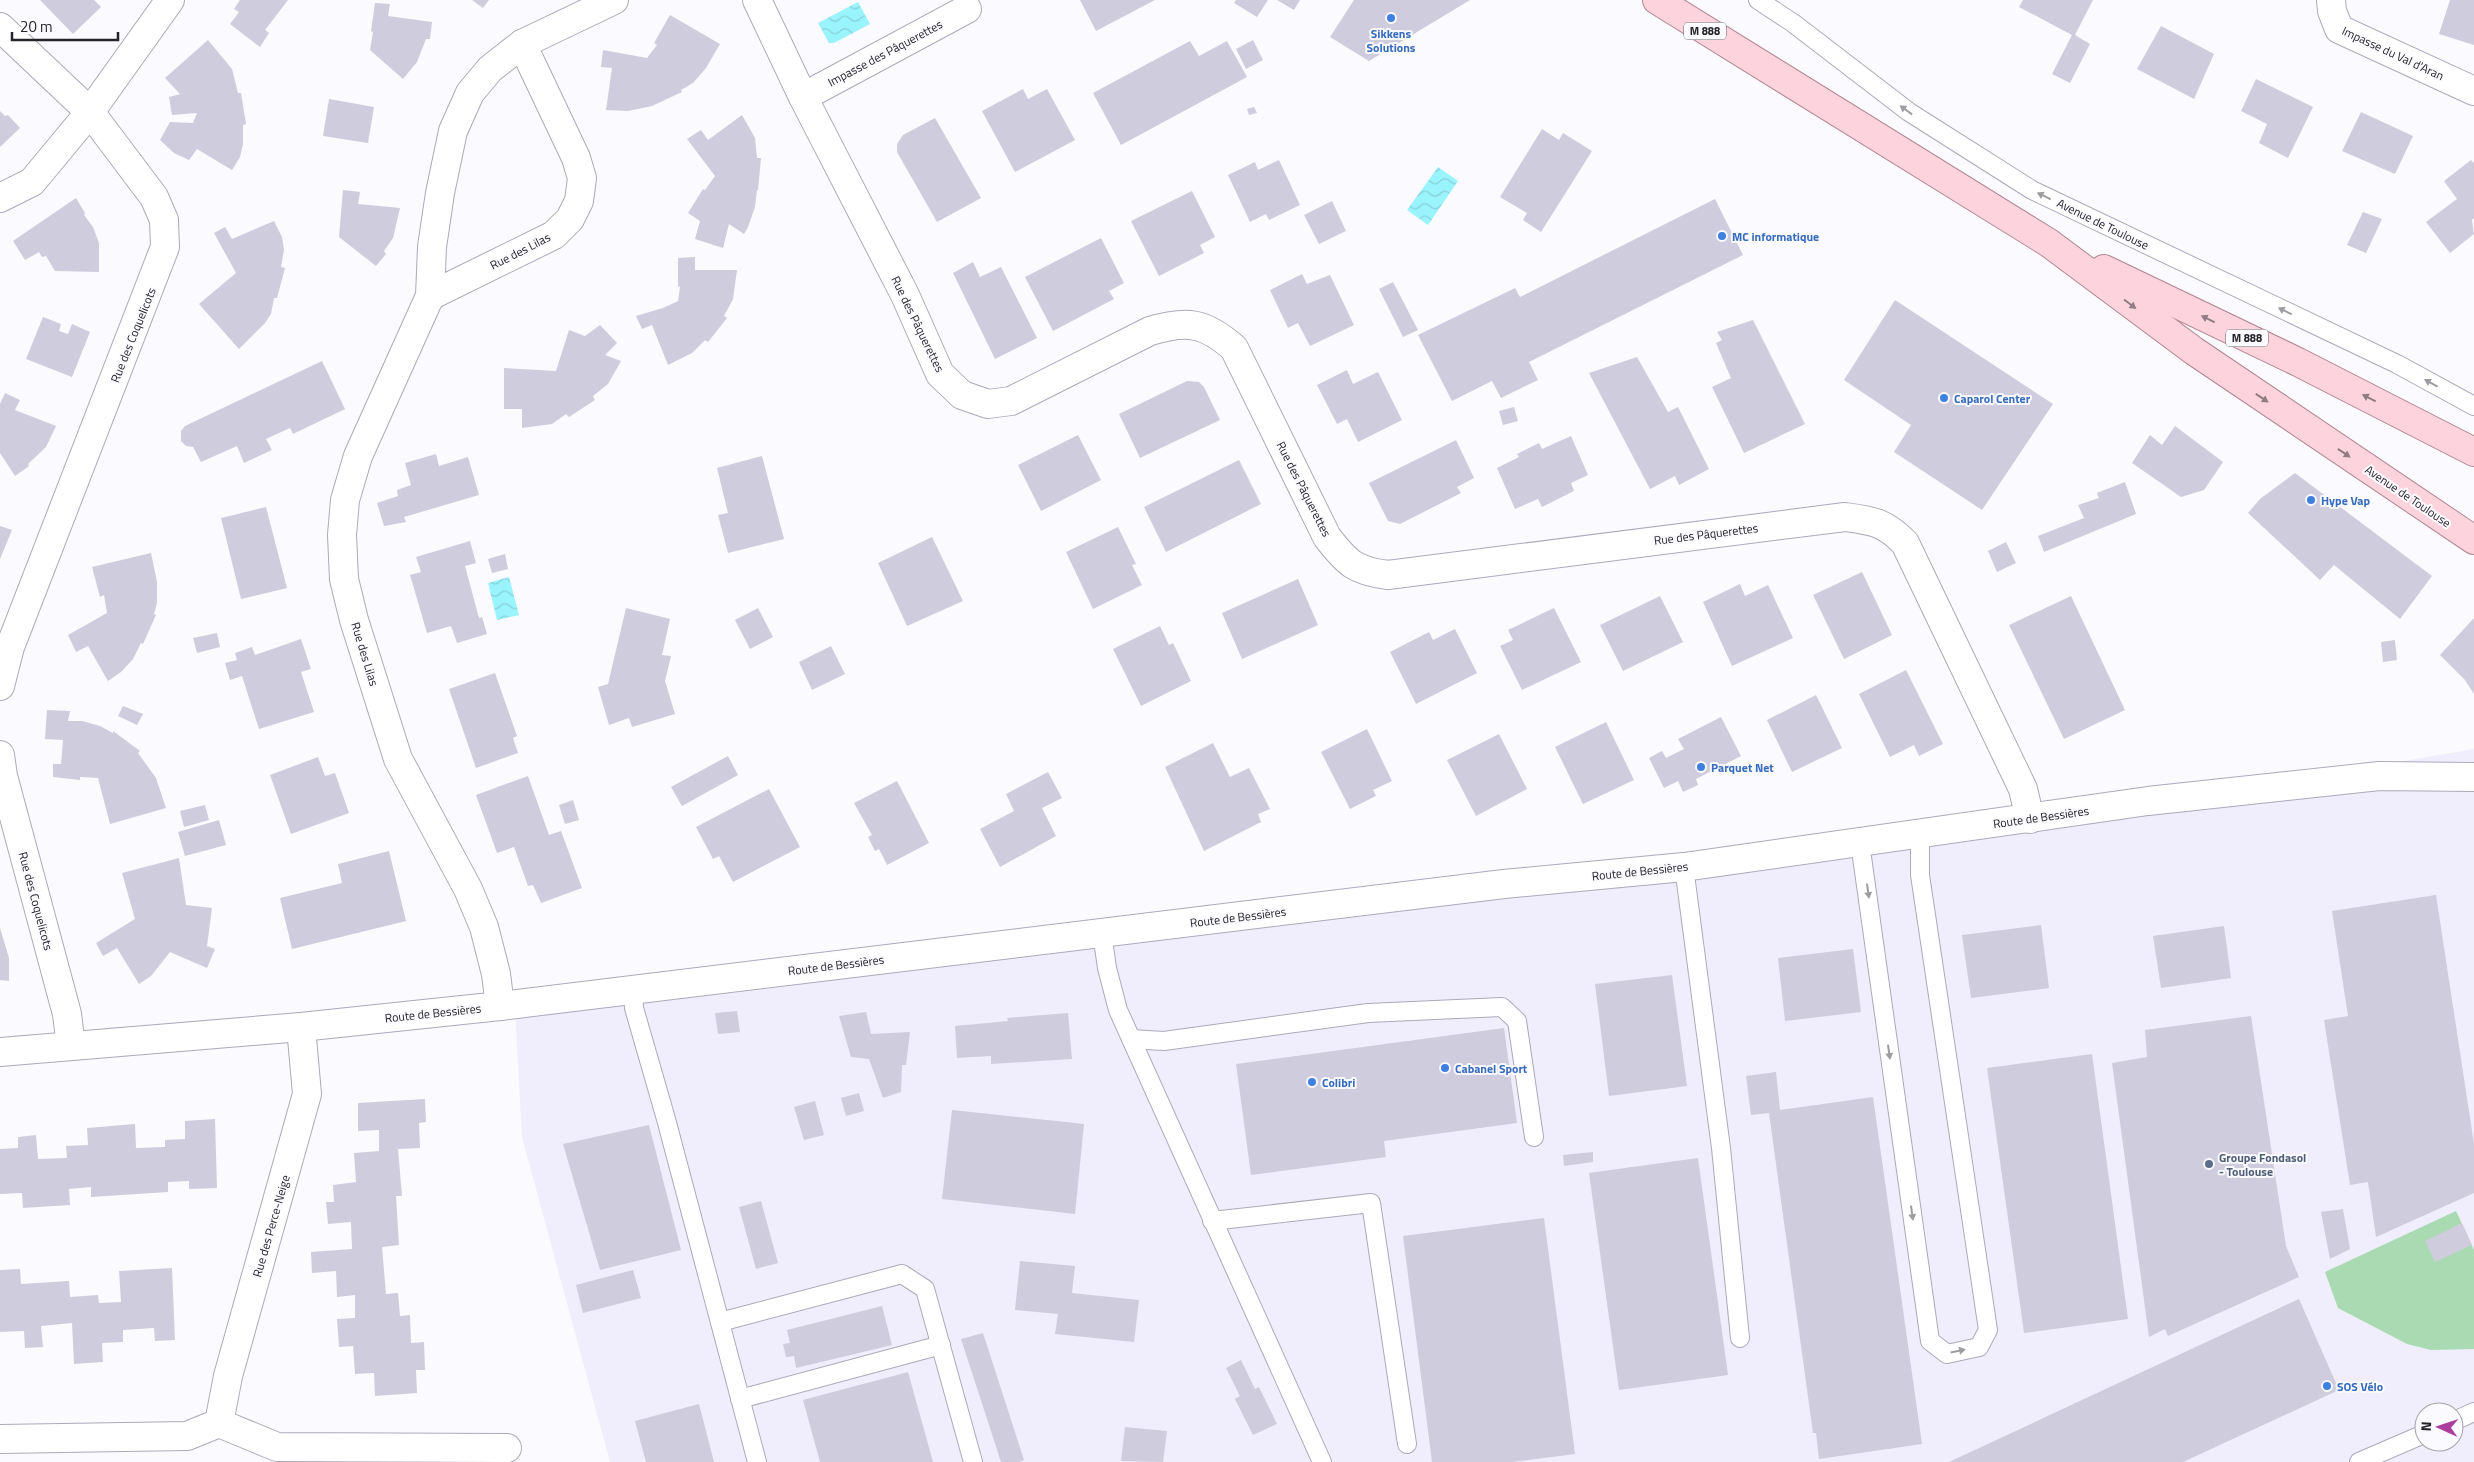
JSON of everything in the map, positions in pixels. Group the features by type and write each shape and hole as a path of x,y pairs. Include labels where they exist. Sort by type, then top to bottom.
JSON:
{"main road":[{"name":"Avenue de Toulouse","path":"1658,0 2049,243 2194,351 2474,540"},
{"name":"Avenue de Toulouse","path":"2049,243 2298,362 2474,452"}],"street":[{"path":"0,198 32,182 90,112 170,0"},
{"name":"Rue des Lilas","path":"500,1006 496,974 484,927 468,889 398,759 354,620 344,579 342,535 345,500 358,456 430,296 432,247 440,193 453,130 470,93 490,68 522,44 614,0"},
{"name":"Rue des Pâquerettes","path":"757,0 803,97 905,295 940,374 962,395 988,404 1012,401 1150,331 1171,325 1191,325 1214,331 1234,348 1327,537 1345,561 1365,572 1388,575 1845,517 1872,521 1891,529 1906,543 2023,789 2030,819"},
{"name":"Impasse du Val d'Aran","path":"2331,0 2332,11 2339,29 2474,91"},
{"name":"Impasse des Pâquerettes","path":"803,97 967,8"},
{"name":"Rue des Coquelicots","path":"0,27 90,112 154,197 164,220 165,247 10,647 0,686"},
{"name":"Rue des Lilas","path":"430,296 554,234 570,220 579,202 582,178 576,158 522,44"},
{"name":"Rue des Coquelicots","path":"0,755 3,776 67,1014 72,1046"},
{"name":"Route de Bessières","path":"0,1052 301,1027 500,1006 1504,884 1684,867 2148,801 2379,776 2474,777"},
{"name":"Rue des Perce-Neige","path":"219,1423 228,1376 307,1094 301,1027"},
{"path":"0,1439 187,1436 219,1423 277,1447 507,1448"}],"lane":[{"name":"Avenue de Toulouse","path":"1758,0 1793,24 1908,112 2032,190 2397,364 2474,406"},
{"path":"1860,843 1930,1342 1947,1354 1979,1347 1988,1330 1920,875 1920,834"},
{"path":"1684,867 1721,1148 1740,1338"},
{"path":"1102,933 1107,968 1118,1010 1322,1462"},
{"path":"633,989 634,1008 757,1462"},
{"path":"1131,1039 1164,1041 1368,1013 1502,1007 1517,1022 1534,1136"},
{"path":"1212,1221 1371,1203 1407,1444"},
{"path":"720,1322 902,1274 925,1289 973,1462"},
{"path":"740,1399 941,1345"},
{"path":"2359,1462 2414,1438"}],"shaded area":[{"path":"2474,749 2474,1462 610,1462 522,1137 514,989 1524,888 1921,843"}],"green space":[{"path":"2456,1211 2474,1250 2474,1349 2431,1350 2407,1344 2338,1308 2325,1272"}],"water":[{"path":"858,2 870,24 834,43 829,43 818,23"},
{"path":"1438,167 1458,181 1428,225 1407,210"},
{"path":"509,577 519,615 497,620 488,583"}],"building":[{"path":"40,0 94,0 101,7 73,34"},
{"path":"240,0 288,0 265,30 269,33 260,47 230,24 239,12 234,9"},
{"path":"472,0 489,0 483,8"},
{"path":"1080,0 1155,0 1096,31"},
{"path":"1236,0 1268,0 1257,17 1234,3"},
{"path":"1277,0 1300,0 1294,10"},
{"name":"Sikkens Solutions","path":"1354,0 1470,0 1369,61 1330,37"},
{"path":"2023,0 2093,0 2075,35 2090,44 2070,83 2052,74 2072,35 2019,7"},
{"path":"2450,0 2474,0 2474,45 2439,34"},
{"path":"375,3 390,4 388,16 432,22 430,39 426,39 417,62 403,79 370,50"},
{"path":"670,15 720,44 706,68 693,83 681,90 682,92 652,106 628,111 606,110 612,68 601,67 603,50 647,58 657,45 654,43"},
{"path":"2161,26 2214,54 2194,99 2137,69"},
{"path":"208,40 232,69 238,93 241,93 246,124 243,125 243,144 240,157 232,170 197,149 189,160 174,153 160,140 170,122 193,123 197,113 172,115 169,97 180,94 165,78"},
{"path":"1253,40 1263,60 1246,69 1236,49"},
{"path":"1190,41 1199,56 1227,41 1247,77 1121,145 1093,93"},
{"path":"2256,79 2313,107 2288,158 2259,143 2267,124 2241,111"},
{"path":"1023,89 1028,99 1047,89 1075,140 1015,172 982,111"},
{"path":"329,99 374,107 368,143 323,136"},
{"path":"1254,107 1257,113 1249,115 1247,109"},
{"path":"0,111 5,116 8,115 20,128 0,147"},
{"path":"2361,112 2413,136 2395,174 2342,151"},
{"path":"742,115 755,138 757,158 761,158 758,190 755,207 744,234 729,224 723,248 695,239 700,221 688,213 703,189 705,190 715,176 687,139 701,130 708,140"},
{"path":"935,118 981,198 937,222 897,152 897,144 903,135"},
{"path":"1542,129 1559,140 1563,133 1592,151 1541,232 1523,220 1527,213 1500,197"},
{"path":"1279,160 1300,205 1269,220 1266,214 1250,222 1228,175 1255,162 1258,170"},
{"path":"2471,160 2474,163 2474,218 2472,220 2474,234 2450,253 2426,222 2457,199 2444,181"},
{"path":"343,190 360,192 358,204 400,208 393,238 384,251 386,254 376,266 339,237"},
{"path":"1192,191 1215,237 1200,245 1204,253 1159,276 1131,221"},
{"path":"76,198 85,213 84,215 93,227 99,243 99,272 55,271 46,256 42,257 39,252 25,260 13,241"},
{"path":"1715,199 1743,255 1529,362 1538,380 1501,398 1492,381 1452,401 1418,335 1515,288 1520,297"},
{"path":"1332,201 1346,231 1319,244 1304,215"},
{"path":"2363,212 2382,219 2366,253 2347,245"},
{"path":"274,221 282,237 284,250 281,267 285,268 277,298 274,298 271,314 265,323 239,349 199,304 236,273 214,233 225,227 232,239"},
{"path":"1101,238 1124,283 1109,291 1114,299 1053,331 1025,277"},
{"path":"695,257 695,270 737,270 733,299 724,316 727,318 708,342 705,340 692,353 668,365 652,325 642,329 636,316 663,308 678,301 680,287 678,286 678,258"},
{"path":"973,262 980,277 1001,267 1037,338 995,359 953,273"},
{"path":"1302,274 1307,284 1330,275 1354,325 1310,346 1298,323 1288,328 1270,290"},
{"path":"1393,282 1418,330 1403,337 1379,289"},
{"name":"Caparol Center","path":"1895,300 2053,404 1982,510 1894,452 1911,425 1844,380"},
{"path":"43,317 61,324 59,331 68,334 72,324 90,332 72,377 26,359"},
{"path":"1753,320 1805,424 1744,453 1712,387 1731,378 1716,343 1722,340 1717,332"},
{"path":"600,325 617,343 605,355 621,361 608,384 593,396 595,400 569,417 566,414 552,424 522,428 522,409 504,409 504,368 556,371 569,330 585,336"},
{"path":"1637,357 1668,412 1678,407 1709,469 1679,485 1675,476 1650,489 1589,373"},
{"path":"322,361 345,409 293,434 290,428 266,439 272,450 244,463 237,446 201,462 193,447 186,446 181,441 181,431 185,426"},
{"path":"1347,370 1353,384 1378,372 1402,420 1358,442 1347,419 1337,424 1317,385"},
{"path":"1187,381 1199,382 1204,387 1220,420 1140,458 1119,414"},
{"path":"5,393 20,400 15,410 56,426 46,447 28,464 29,466 15,476 0,453 0,404"},
{"path":"1514,407 1518,421 1503,425 1499,411"},
{"path":"2175,426 2223,462 2204,490 2181,497 2132,463 2150,435 2162,445"},
{"path":"1078,435 1101,480 1041,511 1018,465"},
{"path":"1571,436 1588,475 1571,483 1574,491 1542,507 1538,499 1515,509 1497,468 1519,457 1517,454 1539,443 1542,449"},
{"path":"1456,440 1474,478 1457,487 1461,493 1400,524 1388,521 1369,483"},
{"path":"436,454 439,466 468,457 479,495 404,517 406,522 384,526 377,503 398,496 397,490 411,485 405,463"},
{"path":"762,456 784,539 728,553 718,515 728,513 717,468"},
{"path":"1239,460 1261,504 1166,552 1144,507"},
{"path":"2295,473 2432,576 2400,619 2334,565 2320,580 2248,513 2260,499"},
{"path":"2125,482 2136,514 2044,552 2038,536 2084,518 2078,505 2099,498 2097,493"},
{"path":"266,507 287,588 241,599 221,518"},
{"path":"0,526 12,530 0,559"},
{"path":"1118,527 1136,564 1132,565 1142,585 1093,609 1066,552"},
{"path":"932,537 963,601 907,626 878,563"},
{"path":"470,541 476,563 465,566 479,618 482,617 487,634 457,643 451,626 427,633 410,575 421,572 416,557"},
{"path":"2006,542 2016,563 1997,572 1988,551"},
{"path":"151,553 157,582 157,603 154,614 156,615 143,644 141,643 133,659 121,672 108,681 88,646 76,652 68,635 107,613 104,595 100,597 92,567"},
{"path":"505,554 508,569 492,573 488,559"},
{"path":"1862,572 1892,635 1844,659 1813,595"},
{"path":"1298,579 1318,625 1242,659 1222,613"},
{"path":"1740,584 1745,596 1768,585 1793,638 1732,666 1703,602"},
{"path":"1660,596 1683,642 1623,671 1600,625"},
{"path":"2071,596 2125,710 2064,739 2009,625"},
{"path":"626,608 670,619 662,655 671,656 665,681 675,714 632,727 629,718 609,725 598,687 608,684"},
{"path":"758,608 773,637 750,649 735,620"},
{"path":"1554,608 1581,662 1522,690 1500,646 1513,640 1508,630"},
{"path":"2474,618 2474,694 2465,680 2440,655"},
{"path":"1160,626 1169,645 1173,643 1191,681 1141,706 1113,649"},
{"path":"1455,629 1477,673 1416,704 1390,652 1429,632 1433,640"},
{"path":"217,633 220,647 197,653 193,638"},
{"path":"301,639 311,669 301,672 314,712 259,729 242,676 230,680 225,663 237,660 235,653 252,647 255,655"},
{"path":"2395,640 2397,660 2383,662 2381,642"},
{"path":"831,646 845,674 812,690 799,662"},
{"path":"1906,670 1943,744 1919,756 1914,745 1890,757 1859,694"},
{"path":"495,673 517,736 513,738 518,753 476,768 449,689"},
{"path":"1816,695 1842,748 1792,772 1767,720"},
{"path":"123,706 143,714 137,725 118,716"},
{"path":"47,710 70,711 68,721 82,721 100,726 113,733 113,731 140,751 138,753 156,778 166,808 110,824 98,778 80,777 80,780 53,777 53,764 61,764 63,740 45,739"},
{"path":"1721,717 1741,756 1696,779 1698,785 1683,792 1678,781 1664,788 1649,758 1662,751 1666,758 1684,749 1678,739"},
{"path":"1606,722 1634,780 1583,804 1555,747"},
{"path":"1367,729 1392,781 1373,790 1376,796 1350,809 1321,752"},
{"path":"1499,734 1527,789 1476,816 1447,760"},
{"path":"1213,743 1230,777 1249,768 1270,809 1258,814 1261,822 1204,851 1165,767"},
{"path":"728,756 738,775 682,806 671,787"},
{"path":"318,757 325,776 335,773 349,813 291,834 270,775"},
{"path":"1048,772 1062,798 1042,808 1056,836 1000,867 980,829 1014,811 1006,794"},
{"path":"528,776 549,835 561,831 582,888 541,903 533,885 528,886 514,847 497,853 476,795"},
{"path":"897,781 929,843 887,865 879,849 875,851 868,837 872,835 854,803"},
{"path":"769,789 800,847 733,882 719,856 713,859 696,827"},
{"path":"573,800 579,820 565,824 559,805"},
{"path":"205,805 209,820 184,827 180,811"},
{"path":"219,820 226,845 185,856 178,832"},
{"path":"389,851 406,921 292,949 280,898 342,883 338,864"},
{"path":"179,858 186,905 212,908 207,946 215,949 207,968 170,952 151,976 139,984 117,948 103,956 96,943 135,919 122,873"},
{"path":"2436,895 2474,1144 2474,1193 2376,1237 2368,1182 2350,1185 2324,1020 2348,1016 2332,911"},
{"path":"2041,925 2049,988 1971,998 1962,935"},
{"path":"2224,926 2231,978 2161,988 2153,936"},
{"path":"0,928 9,958 9,981 0,980"},
{"path":"1853,949 1861,1012 1785,1021 1778,958"},
{"path":"1672,975 1687,1086 1609,1096 1595,984"},
{"path":"737,1011 740,1032 718,1034 715,1013"},
{"path":"866,1012 871,1034 910,1032 906,1065 902,1065 901,1092 883,1098 869,1059 851,1057 839,1016"},
{"path":"1068,1013 1072,1059 991,1064 991,1056 957,1058 955,1026 1008,1021 1007,1018"},
{"path":"2251,1016 2286,1246 2299,1277 2168,1336 2165,1329 2149,1337 2112,1063 2147,1057 2145,1030"},
{"path":"1504,1028 1517,1123 1384,1141 1386,1157 1251,1175 1236,1064"},
{"path":"2092,1054 2128,1319 2024,1333 1987,1068"},
{"path":"1776,1072 1780,1110 1873,1097 1922,1444 1819,1459 1816,1433 1813,1433 1769,1113 1751,1115 1746,1076"},
{"path":"859,1093 864,1111 846,1116 841,1098"},
{"path":"425,1099 426,1122 419,1123 420,1148 398,1149 402,1196 396,1196 399,1245 382,1247 386,1294 398,1293 400,1316 410,1315 411,1343 424,1342 425,1370 416,1370 417,1393 375,1396 374,1373 355,1374 353,1346 339,1347 337,1319 355,1318 355,1295 337,1297 336,1271 312,1273 311,1252 352,1249 351,1222 328,1224 326,1202 334,1202 333,1185 356,1182 354,1153 379,1151 379,1130 358,1131 358,1103"},
{"path":"815,1101 824,1135 804,1140 794,1107"},
{"path":"952,1110 1084,1124 1075,1214 942,1199"},
{"path":"215,1119 217,1188 189,1189 189,1181 168,1182 168,1192 91,1197 91,1187 69,1189 70,1205 23,1208 22,1193 0,1194 0,1149 18,1148 18,1137 36,1135 38,1159 67,1158 66,1146 88,1145 87,1128 135,1124 136,1148 165,1147 165,1140 185,1139 185,1121"},
{"path":"649,1125 681,1250 600,1270 563,1144"},
{"path":"1593,1152 1593,1162 1564,1166 1563,1155"},
{"path":"1698,1158 1728,1375 1619,1390 1589,1173"},
{"path":"761,1201 778,1263 756,1269 739,1207"},
{"path":"2343,1209 2350,1249 2330,1259 2321,1212"},
{"path":"1544,1218 1575,1454 1511,1462 1432,1462 1403,1236"},
{"path":"2462,1223 2472,1245 2435,1262 2425,1241"},
{"path":"1020,1261 1075,1266 1072,1293 1139,1300 1134,1342 1055,1334 1058,1314 1015,1310"},
{"path":"172,1268 175,1340 155,1341 154,1328 123,1330 123,1342 102,1343 103,1362 74,1364 72,1323 41,1326 43,1347 25,1348 24,1331 0,1332 0,1270 20,1269 21,1284 69,1281 70,1297 98,1295 99,1303 121,1302 119,1271"},
{"path":"633,1270 641,1298 583,1313 576,1285"},
{"path":"2299,1299 2339,1390 2183,1462 1949,1462"},
{"path":"882,1306 892,1345 796,1368 794,1356 786,1357 783,1344 790,1343 787,1330"},
{"path":"983,1333 1024,1460 1019,1462 1001,1462 961,1339"},
{"path":"1241,1360 1255,1389 1259,1387 1277,1424 1253,1435 1235,1399 1240,1396 1226,1368"},
{"path":"908,1372 933,1462 820,1462 803,1400"},
{"path":"699,1404 714,1462 646,1462 635,1421"},
{"path":"1125,1427 1167,1431 1163,1462 1121,1461"}],"place":[{"name":"Sikkens Solutions","path":"1391,18"},
{"name":"MC informatique","path":"1722,236"},
{"name":"Caparol Center","path":"1944,398"},
{"name":"Hype Vap","path":"2311,500"},
{"name":"Parquet Net","path":"1701,767"},
{"name":"Cabanel Sport","path":"1445,1068"},
{"name":"Colibri","path":"1312,1082"},
{"name":"Groupe Fondasol - Toulouse","path":"2209,1164"},
{"name":"SOS Vélo","path":"2327,1386"}]}
